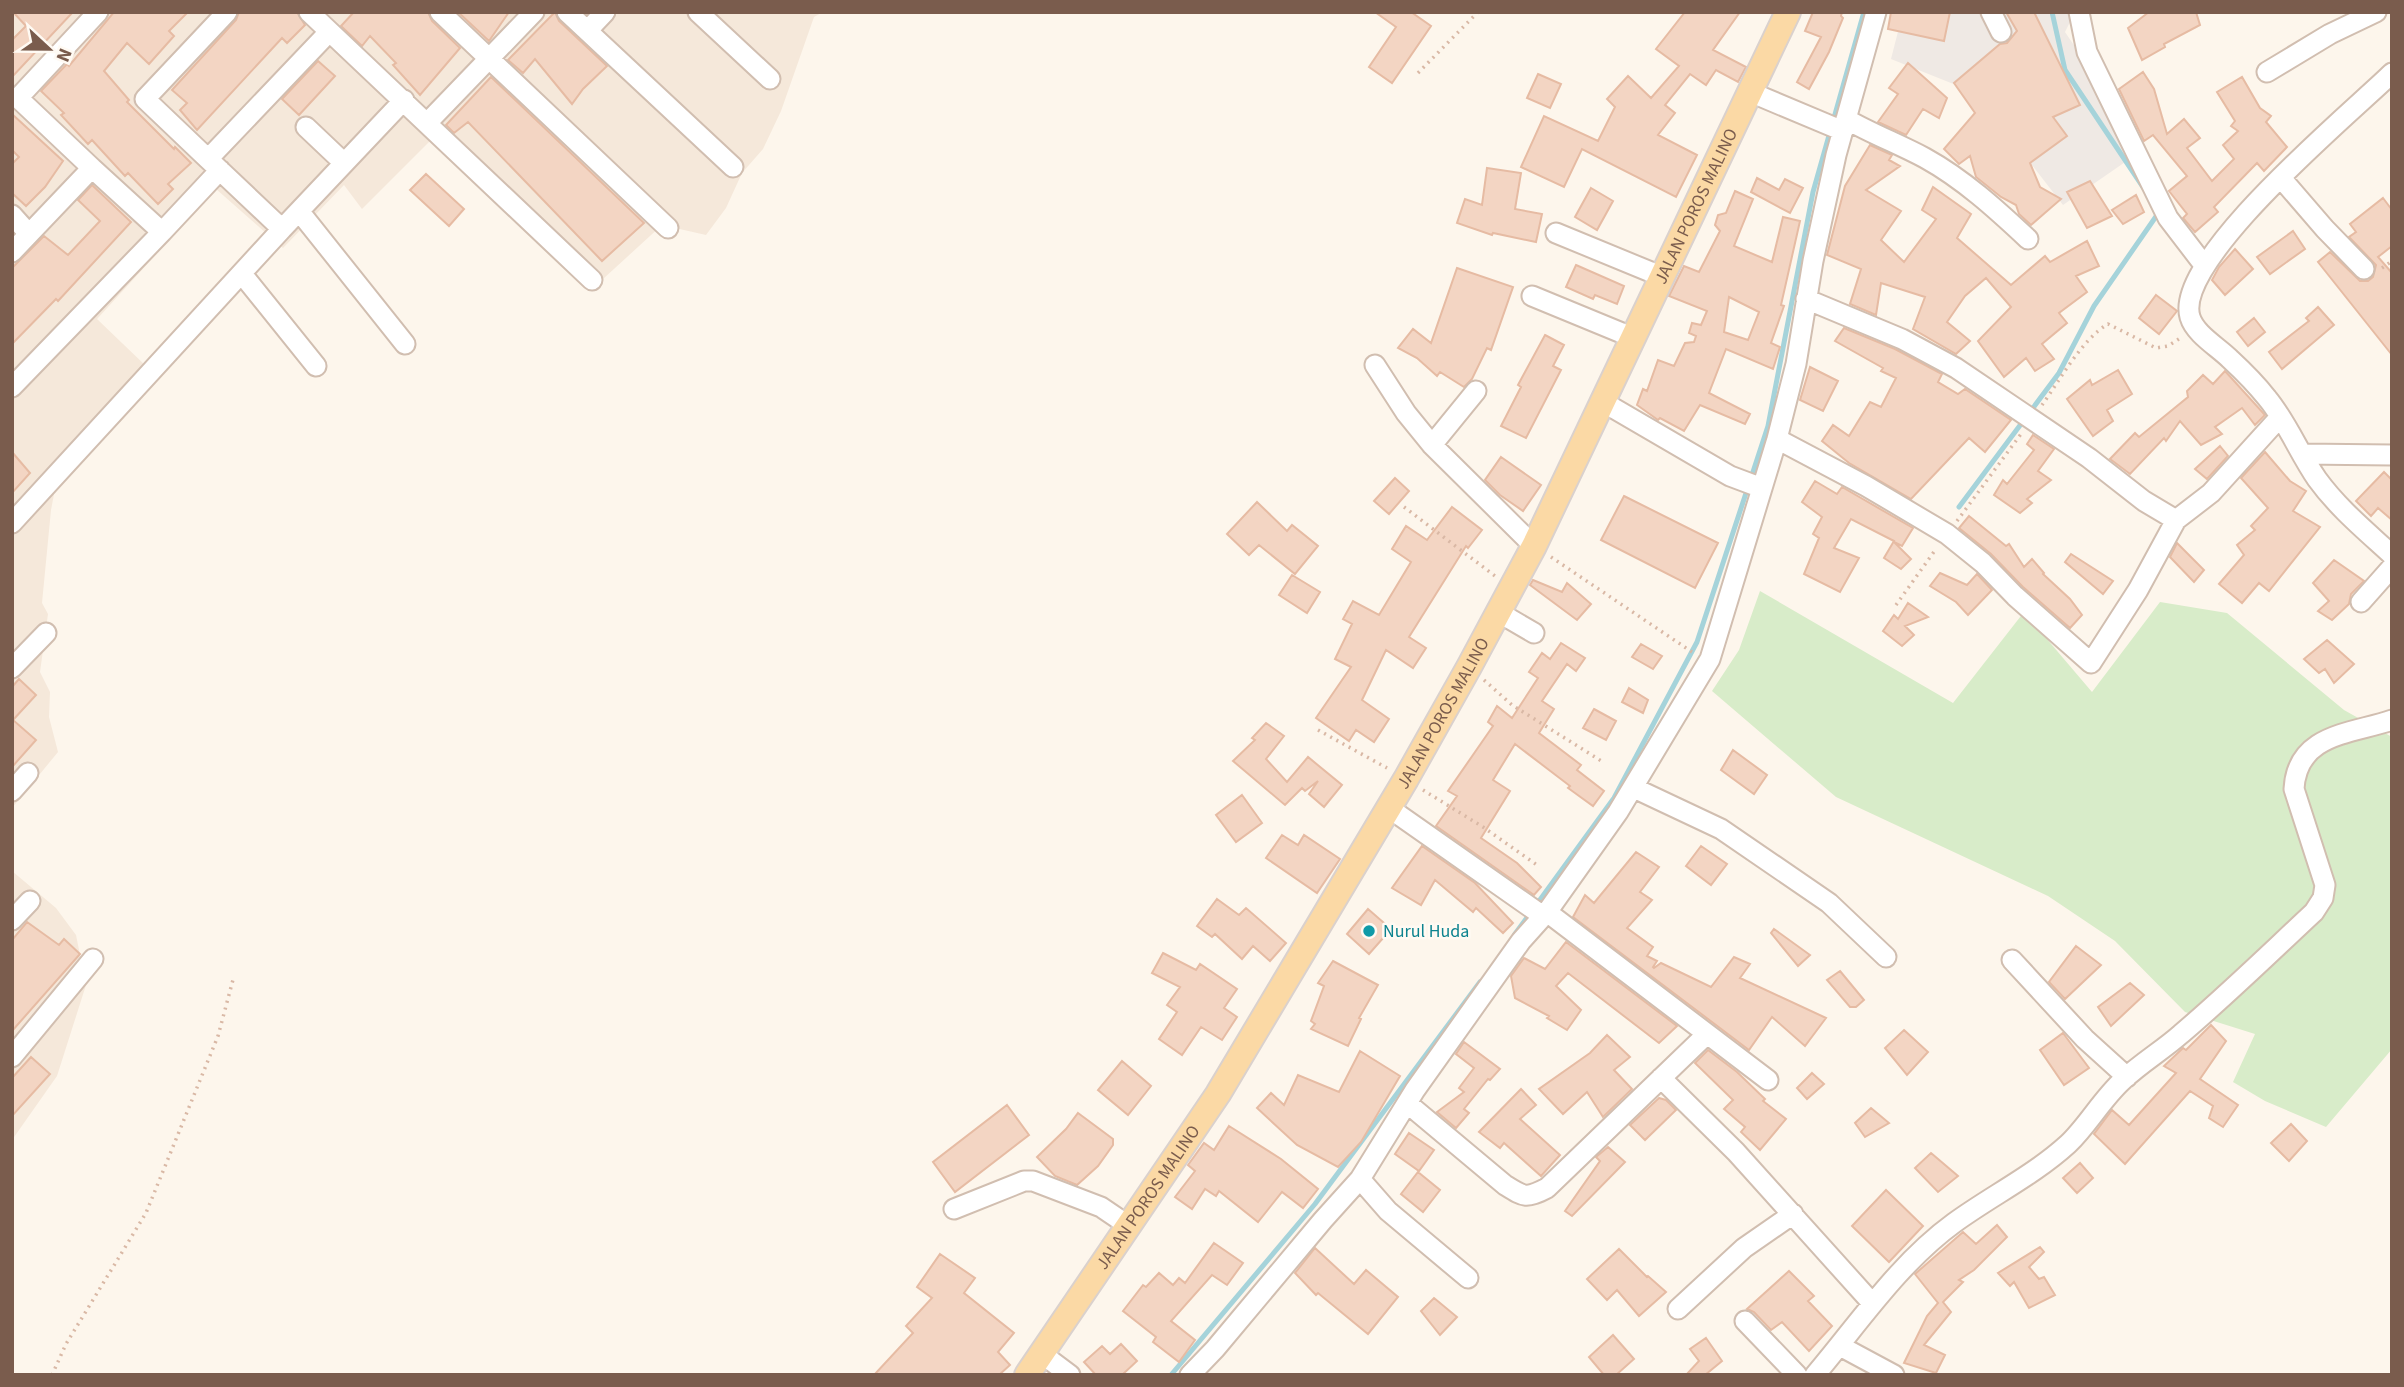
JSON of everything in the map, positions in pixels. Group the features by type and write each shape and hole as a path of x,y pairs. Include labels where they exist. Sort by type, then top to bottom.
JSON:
{"main road":[{"name":"JALAN POROS MALINO","path":"1027,1375 1219,1094 1406,779 1469,667 1534,546 1750,92 1784,14"}],"street":[{"path":"98,12 15,94 162,232"},
{"path":"227,12 145,99 282,229"},
{"path":"309,12 593,281"},
{"path":"440,12 668,228"},
{"path":"427,123 534,12"},
{"path":"567,12 733,167"},
{"path":"588,30 605,12"},
{"path":"698,12 770,79"},
{"path":"1190,1375 1360,1179 1407,1104 1521,941 1545,914 1634,788 1710,659 1757,486 1777,439 1796,364 1813,261 1844,125 1876,12"},
{"path":"1992,12 2001,32"},
{"path":"2078,12 2087,52 2168,218 2204,265"},
{"path":"2267,72 2330,34 2376,12"},
{"path":"12,387 162,232 214,165 329,32"},
{"path":"2392,73 2281,178 2224,237 2196,281 2189,316 2195,328 2231,359 2267,398 2318,480 2392,555"},
{"path":"1750,92 1868,132 1924,158 1964,183 2028,239"},
{"path":"12,523 404,100"},
{"path":"306,127 344,163"},
{"path":"12,252 92,168"},
{"path":"2281,178 2364,269"},
{"path":"299,211 405,344"},
{"path":"12,215 29,234"},
{"path":"1556,233 1663,276"},
{"path":"242,275 316,366"},
{"path":"1532,296 1634,338"},
{"path":"1806,299 1902,339 1956,368 2089,458 2144,501 2176,520"},
{"path":"1375,365 1432,445 1534,546"},
{"path":"1432,445 1476,391"},
{"path":"1603,402 1730,476 1757,486"},
{"path":"1777,439 1866,486 1947,534 1983,563 2015,596 2091,663 2132,601 2176,520 2211,493 2280,417"},
{"path":"2302,454 2392,455"},
{"path":"2361,602 2392,567"},
{"path":"1498,612 1534,633"},
{"path":"12,668 46,633"},
{"path":"1815,1375 1872,1303 1923,1249 1955,1222 2068,1143 2107,1096 2127,1077 2226,996 2314,912 2323,898 2325,884 2296,799 2295,772 2318,745 2361,727 2392,720"},
{"path":"12,791 28,773"},
{"path":"1634,788 1721,829 1829,904 1886,957"},
{"path":"1389,808 1545,914 1768,1080"},
{"path":"12,920 30,901"},
{"path":"12,1057 93,959"},
{"path":"2012,960 2085,1039 2127,1077"},
{"path":"1407,1104 1506,1185 1523,1196 1533,1196 1547,1188 1707,1034"},
{"path":"1661,1078 1793,1214 1872,1303"},
{"path":"1360,1179 1388,1211 1468,1278"},
{"path":"954,1209 1024,1181 1033,1181 1101,1208 1129,1226"},
{"path":"1678,1309 1744,1248 1793,1214"},
{"path":"1745,1321 1797,1375"},
{"path":"1840,1346 1894,1375"},
{"path":"1042,1354 1070,1375"}],"path":[{"path":"1418,73 1478,12"},
{"path":"1404,507 1511,587"},
{"path":"1534,546 1692,652"},
{"path":"1469,667 1512,705 1603,762"},
{"path":"1318,730 1406,779 1483,827 1537,865"},
{"path":"52,1375 66,1344 146,1213 218,1036 234,976"}],"shaded area":[{"path":"12,12 823,12 814,17 781,111 763,149 742,173 726,208 706,235 662,225 603,279 590,279 433,138 362,209 344,185 283,248 216,189 97,319 147,367 59,468 51,510 42,603 48,614 40,672 50,692 49,717 58,752 12,808"},
{"path":"1903,12 2075,12 2065,32 2144,149 2063,205 1976,93 1891,59"},
{"path":"12,871 56,908 76,935 86,985 57,1076 12,1140"}],"green space":[{"path":"1760,591 1953,703 2024,612 2092,692 2160,602 2227,613 2344,710 2392,737 2392,1049 2326,1127 2265,1101 2233,1082 2255,1034 2185,1012 2115,941 2048,896 1836,797 1712,691 1739,650"}],"building":[{"path":"13,12 73,12 12,77 12,40 26,26"},
{"path":"114,12 188,12 169,31 174,36 149,64 127,43 104,71 129,100 127,102 191,163 168,184 173,189 158,204 128,173 125,176 92,140 88,144 61,115 64,113 41,91 67,64 69,66"},
{"path":"239,12 297,12 305,25 287,43 282,38 197,130 180,110 187,103 172,90 236,20"},
{"path":"354,12 428,12 432,21 460,48 420,95 393,65 396,63 370,36 362,46 341,26"},
{"path":"458,12 509,12 489,41"},
{"path":"555,12 559,21 607,66 572,104 535,59 523,73 508,60"},
{"path":"1375,12 1411,12 1431,26 1392,83 1369,67 1396,27"},
{"path":"1685,12 1740,12 1713,50 1746,67 1738,82 1716,70 1706,85 1690,74 1665,105 1675,113 1658,135 1697,155 1676,197 1582,149 1564,187 1521,167 1544,116 1598,141 1615,107 1607,99 1628,76 1651,98 1679,66 1656,49"},
{"path":"1813,12 1842,12 1843,18 1809,89 1797,82 1821,37 1805,31"},
{"path":"1891,12 1950,12 1944,41 1888,29"},
{"path":"2006,12 2034,12 2080,105 2053,117 2067,136 2030,163 2040,187 2061,199 2031,225 2019,214 2016,205 1976,177 1970,156 1959,164 1944,149 1975,113 1954,83 2000,44 2007,43 2017,31"},
{"path":"2149,12 2196,12 2200,25 2164,44 2165,47 2142,60 2128,28"},
{"path":"318,61 335,76 299,115 282,99"},
{"path":"1908,63 1947,98 1939,118 1923,109 1906,135 1878,122 1898,94 1889,88"},
{"path":"2143,72 2154,89 2167,134 2184,119 2200,138 2187,148 2212,181 2234,159 2223,145 2238,131 2231,126 2235,121 2217,92 2242,77 2260,108 2271,116 2266,122 2287,147 2264,171 2257,163 2214,207 2218,212 2195,232 2183,218 2187,214 2169,191 2187,176 2153,135 2144,141 2119,89"},
{"path":"1538,74 1561,84 1550,108 1527,98"},
{"path":"491,77 644,223 602,261 468,122 454,133 446,125"},
{"path":"12,114 63,161 45,187 26,206 12,193 12,164 19,157 12,150"},
{"path":"1870,145 1892,155 1889,160 1900,166 1866,190 1901,211 1881,240 1904,262 1936,219 1922,210 1933,187 1971,214 1957,238 2011,285 2045,256 2050,262 2087,241 2099,266 2076,276 2087,292 2059,313 2067,323 2042,344 2054,359 2035,371 2026,358 2004,377 1978,341 2011,307 1986,278 1965,296 1947,322 1970,341 1956,354 1913,329 1925,297 1881,283 1876,315 1850,304 1861,269 1827,255 1845,186"},
{"path":"1487,168 1521,173 1515,209 1542,214 1536,242 1493,233 1492,235 1457,223 1465,199 1482,205"},
{"path":"426,174 464,209 449,226 410,190"},
{"path":"1757,178 1779,190 1785,179 1803,188 1790,213 1751,192"},
{"path":"2090,181 2112,216 2087,228 2067,192"},
{"path":"92,185 131,222 58,301 56,299 12,344 12,268 44,236 68,255 100,221 78,200"},
{"path":"1591,188 1613,201 1597,230 1575,217"},
{"path":"1735,191 1753,199 1734,246 1772,262 1783,217 1800,221 1781,305 1784,306 1771,343 1780,347 1773,369 1726,349 1709,393 1750,414 1745,424 1700,405 1684,431 1660,418 1658,420 1637,405 1643,389 1647,391 1658,360 1674,366 1685,343 1694,342 1696,336 1689,333 1692,323 1701,325 1707,311 1669,296 1684,266 1699,272 1720,231 1715,225 1718,215 1726,213","holes":["1729,297 1759,312 1748,340 1724,332"]},
{"path":"2136,195 2144,212 2123,224 2112,210"},
{"path":"2383,198 2392,210 2392,246 2378,257 2392,273 2392,355 2318,262 2330,252 2360,281 2368,281 2373,277 2376,265 2349,237 2356,232 2350,224"},
{"path":"2293,231 2305,249 2270,274 2257,257"},
{"path":"2235,249 2253,269 2225,295 2212,280 2219,267"},
{"path":"1576,265 1624,286 1617,304 1595,295 1593,299 1566,287"},
{"path":"1457,268 1513,287 1491,350 1487,348 1472,379 1464,387 1440,372 1437,376 1417,358 1398,348 1413,329 1431,343"},
{"path":"2156,295 2177,311 2159,334 2139,318"},
{"path":"2318,307 2334,325 2282,369 2269,352 2309,321 2306,318"},
{"path":"2254,318 2265,332 2248,346 2237,332"},
{"path":"1844,328 1895,349 1942,374 1938,382 1958,394 1965,389 2011,420 1985,452 1969,438 1911,499 1849,463 1822,441 1833,425 1849,436 1870,402 1881,407 1896,378 1835,341"},
{"path":"1545,335 1564,345 1553,366 1561,370 1526,438 1501,426 1521,387 1518,385"},
{"path":"1810,367 1838,381 1823,411 1800,400"},
{"path":"2118,370 2132,394 2107,410 2113,421 2093,436 2067,399 2090,380 2092,385"},
{"path":"2225,371 2265,415 2255,425 2242,408 2215,427 2222,434 2201,445 2180,421 2166,441 2164,438 2130,474 2110,459 2135,433 2139,437 2188,397 2187,391 2203,375 2213,384"},
{"path":"2033,435 2054,449 2038,471 2051,480 2027,499 2032,503 2020,513 1994,495 2003,480 2007,484 2034,450 2027,444"},
{"path":"2220,446 2228,456 2207,479 2195,469"},
{"path":"12,452 30,473 12,493"},
{"path":"2265,452 2290,481 2306,491 2293,511 2320,527 2269,591 2259,583 2242,603 2219,584 2244,555 2237,545 2255,530 2251,526 2268,508 2241,478"},
{"path":"1501,457 1541,485 1523,511 1500,495 1485,480"},
{"path":"2384,472 2392,480 2392,520 2378,508 2371,516 2356,501"},
{"path":"1395,478 1409,491 1389,514 1374,501"},
{"path":"1815,481 1837,494 1842,487 1913,528 1902,546 1894,542 1911,559 1901,569 1884,558 1894,541 1851,519 1834,548 1859,558 1840,592 1804,574 1819,538 1813,534 1822,517 1802,502"},
{"path":"1624,496 1718,543 1695,588 1601,540"},
{"path":"1257,502 1287,531 1292,525 1318,546 1295,574 1259,545 1249,555 1227,534"},
{"path":"1452,507 1482,530 1468,548 1466,546 1409,637 1426,648 1413,668 1386,650 1362,700 1389,719 1374,742 1356,730 1349,741 1316,718 1351,667 1335,659 1352,624 1343,619 1353,601 1379,615 1411,562 1392,549 1406,526 1427,540"},
{"path":"1969,516 2006,546 2009,544 2024,567 2032,559 2043,574 2070,599 2082,615 2070,628 2023,587 1991,554 1959,528"},
{"path":"2177,543 2204,570 2194,582 2170,557"},
{"path":"2071,554 2113,581 2103,594 2065,562"},
{"path":"2334,560 2364,581 2351,594 2349,604 2332,620 2318,611 2329,601 2313,583"},
{"path":"1940,573 1967,585 1977,574 1992,590 1968,615 1956,602 1930,586"},
{"path":"1292,575 1320,592 1307,613 1279,595"},
{"path":"1533,580 1562,592 1567,583 1591,604 1577,620 1530,585"},
{"path":"1908,603 1928,617 1905,626 1914,635 1902,646 1883,631 1894,615 1898,619"},
{"path":"2327,640 2354,664 2334,683 2325,669 2319,673 2304,659"},
{"path":"1561,643 1585,658 1576,671 1567,664 1542,701 1554,709 1539,733 1581,765 1577,770 1604,791 1593,806 1515,744 1493,780 1510,791 1481,838 1517,863 1541,887 1534,895 1436,826 1457,796 1448,791 1493,726 1488,722 1497,706 1512,718 1538,678 1529,672 1542,653 1550,659"},
{"path":"1641,644 1662,656 1653,669 1632,657"},
{"path":"19,679 36,695 13,720 36,740 12,767 12,687"},
{"path":"1629,688 1648,700 1643,713 1622,702"},
{"path":"1594,709 1616,721 1606,740 1583,728"},
{"path":"1266,723 1284,736 1266,759 1287,782 1308,757 1342,785 1324,807 1309,794 1318,781 1305,791 1302,788 1285,805 1233,761 1255,740 1252,738"},
{"path":"1733,750 1767,775 1754,794 1721,770"},
{"path":"1242,795 1262,823 1236,842 1216,815"},
{"path":"1282,835 1298,845 1304,835 1340,859 1317,893 1266,858"},
{"path":"1422,846 1475,883 1513,923 1503,933 1476,908 1473,912 1435,880 1421,905 1392,888"},
{"path":"1701,846 1727,864 1711,885 1686,866"},
{"path":"1636,852 1659,867 1640,892 1652,900 1627,928 1653,947 1647,956 1657,961 1653,967 1661,963 1711,987 1734,957 1750,964 1740,978 1826,1018 1805,1046 1772,1017 1749,1050 1573,917 1585,895 1594,903"},
{"path":"1217,899 1239,915 1246,908 1286,943 1270,961 1253,946 1242,959 1215,934 1212,937 1197,926"},
{"name":"Nurul Huda","path":"1368,909 1391,929 1369,954 1347,934"},
{"path":"27,922 59,945 64,939 80,954 12,1031 12,940"},
{"path":"1774,929 1810,955 1798,966 1771,933"},
{"path":"1566,942 1677,1026 1659,1043 1568,973 1556,986 1581,1010 1567,1030 1547,1018 1549,1016 1515,998 1511,976 1524,958 1545,969"},
{"path":"2076,946 2101,965 2065,999 2049,982"},
{"path":"1163,953 1196,970 1200,964 1237,989 1224,1008 1237,1017 1222,1040 1201,1027 1182,1055 1159,1039 1177,1012 1167,1005 1180,987 1152,973"},
{"path":"1333,961 1378,985 1359,1018 1361,1019 1348,1046 1311,1029 1315,1024 1311,1021 1324,986 1318,983"},
{"path":"1840,971 1864,1000 1856,1007 1850,1007 1827,980"},
{"path":"2130,983 2144,995 2111,1026 2098,1007"},
{"path":"2211,1025 2226,1041 2200,1079 2238,1105 2223,1127 2209,1118 2213,1106 2190,1091 2125,1164 2094,1134 2112,1110 2129,1125 2176,1073 2164,1066 2183,1048 2186,1050"},
{"path":"1904,1030 1928,1052 1907,1075 1885,1048"},
{"path":"2063,1033 2089,1068 2064,1085 2040,1050"},
{"path":"1607,1035 1630,1057 1614,1070 1632,1089 1603,1117 1587,1092 1563,1114 1539,1089 1590,1053"},
{"path":"1464,1042 1500,1069 1488,1079 1464,1109 1469,1113 1456,1128 1437,1112 1464,1092 1459,1088 1474,1068 1456,1054"},
{"path":"1708,1050 1737,1072 1765,1099 1763,1101 1786,1119 1760,1150 1741,1132 1745,1127 1724,1109 1733,1100 1695,1063"},
{"path":"1360,1051 1400,1076 1361,1142 1338,1167 1297,1145 1257,1108 1271,1093 1284,1105 1298,1075 1339,1092"},
{"path":"31,1057 50,1074 12,1116 12,1078"},
{"path":"1122,1061 1151,1086 1128,1115 1098,1090"},
{"path":"1812,1073 1824,1084 1807,1099 1797,1088"},
{"path":"1521,1089 1536,1105 1520,1119 1560,1155 1541,1176 1504,1143 1500,1148 1479,1132"},
{"path":"1659,1098 1666,1100 1676,1110 1645,1140 1630,1125"},
{"path":"1007,1105 1029,1135 955,1192 933,1162"},
{"path":"1871,1108 1889,1123 1865,1137 1855,1123"},
{"path":"1078,1113 1113,1139 1113,1145 1098,1166 1077,1185 1055,1176 1037,1157 1066,1129"},
{"path":"2291,1124 2307,1141 2289,1161 2271,1143"},
{"path":"1229,1126 1281,1159 1318,1189 1303,1208 1282,1192 1258,1222 1219,1191 1216,1196 1205,1189 1192,1209 1175,1197 1195,1171 1188,1165 1204,1143 1214,1150"},
{"path":"1409,1133 1434,1150 1419,1171 1395,1154"},
{"path":"1608,1147 1625,1162 1572,1216 1565,1211 1600,1161 1596,1157"},
{"path":"1931,1153 1958,1176 1938,1192 1915,1168"},
{"path":"2080,1163 2093,1178 2077,1193 2063,1178"},
{"path":"1418,1172 1440,1190 1423,1212 1401,1194"},
{"path":"1886,1190 1923,1226 1889,1262 1852,1226"},
{"path":"1997,1225 2007,1237 1974,1270 1959,1280 1963,1282 1943,1302 1951,1312 1924,1345 1945,1355 1936,1373 1904,1363 1927,1316 1938,1303 1915,1274 1963,1232 1976,1244"},
{"path":"1214,1243 1243,1263 1227,1285 1212,1275 1171,1321 1195,1340 1179,1362 1153,1342 1156,1337 1123,1311 1143,1285 1146,1287 1159,1273 1173,1285 1179,1278 1185,1283"},
{"path":"2040,1247 2044,1252 2029,1267 2039,1279 2044,1277 2055,1295 2029,1308 2014,1282 2010,1286 1998,1273"},
{"path":"1315,1248 1354,1284 1366,1270 1398,1297 1368,1334 1318,1293 1316,1295 1295,1273"},
{"path":"1619,1249 1666,1292 1639,1316 1617,1290 1607,1300 1587,1279"},
{"path":"940,1254 975,1278 964,1293 1014,1333 998,1352 1010,1365 999,1375 874,1375 913,1333 906,1326 932,1298 917,1287"},
{"path":"1789,1271 1814,1296 1808,1301 1832,1326 1809,1351 1782,1322 1771,1330 1754,1312 1747,1309"},
{"path":"1434,1298 1457,1317 1440,1335 1421,1311"},
{"path":"1613,1335 1634,1359 1616,1375 1604,1375 1589,1357"},
{"path":"1706,1338 1722,1361 1705,1375 1686,1375 1699,1361 1690,1349"},
{"path":"1121,1344 1137,1361 1122,1375 1096,1375 1084,1362 1102,1346 1110,1354"}],"waterway":[{"path":"1751,478 1768,426 1813,192 1864,12"},
{"path":"2052,12 2065,70 2143,187"},
{"path":"2030,412 2059,373 2094,306 2157,215 2155,211"},
{"path":"1959,507 2024,420"},
{"path":"1515,934 1614,798 1697,642 1748,487"},
{"path":"1171,1375 1315,1204 1480,982"}],"place":[{"name":"Nurul Huda","path":"1369,931"}]}
